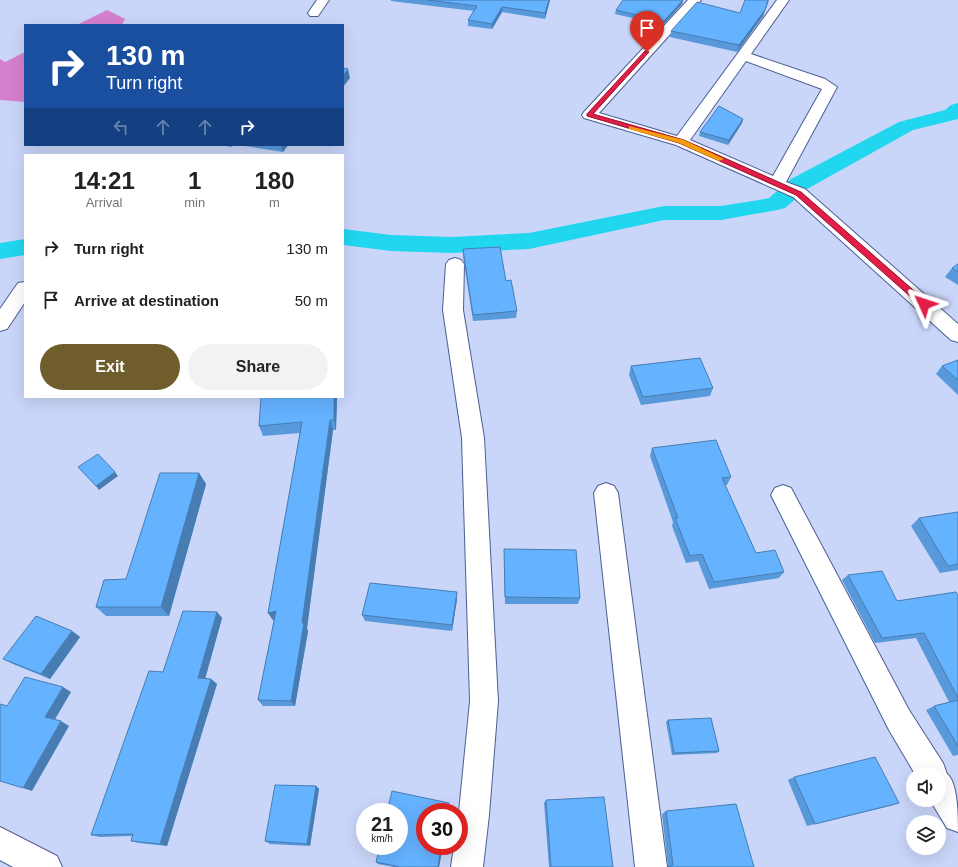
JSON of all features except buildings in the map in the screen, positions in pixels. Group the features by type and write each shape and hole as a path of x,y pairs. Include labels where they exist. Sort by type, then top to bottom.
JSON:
{"street":[{"path":"314,13 323,0"},
{"path":"695,0 589,115 681,142 799,193 958,334"},
{"path":"681,142 784,0"},
{"path":"743,56 820,82 830,88 778,184"},
{"path":"454,264 453,310 473,438 484,701 474,815 467,867"},
{"path":"0,324 24,289"},
{"path":"606,493 651,867"},
{"path":"783,495 899,720 928,767"},
{"path":"946,797 958,817"},
{"path":"0,843 46,867"}],"shaded area":[{"path":"107,10 125,19 122,24 79,24"},
{"path":"24,52 24,102 0,100 0,59 5,62"}],"waterway":[{"path":"344,237 391,243 452,245 529,241 664,213 721,213 759,207 777,203 799,184 906,126 952,114 958,109"},
{"path":"0,251 24,247"}],"slow traffic":[{"path":"631,127 681,142 721,159"}],"route":[{"path":"647,52 589,115 681,142 799,193 924,304"}]}
